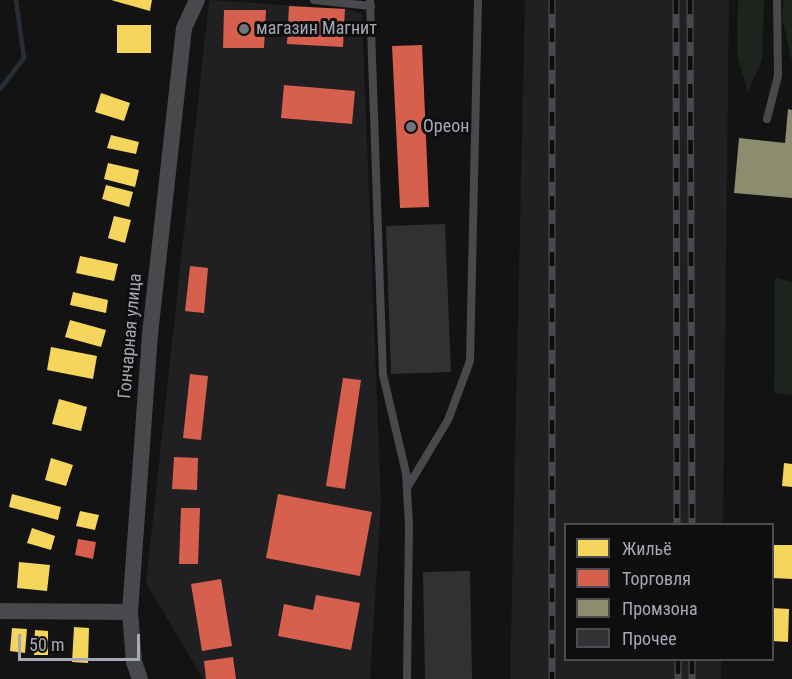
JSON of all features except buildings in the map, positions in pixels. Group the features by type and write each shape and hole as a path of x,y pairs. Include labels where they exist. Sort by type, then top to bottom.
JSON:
{"street":[{"name":"Гончарная улица","path":"140,679 134,662 130,612 150,334 184,28 197,0"},
{"path":"0,611 130,612"}],"lane":[{"path":"314,0 371,3 383,375 407,488 409,526 407,679"},
{"path":"407,488 448,420 470,361 478,0"},
{"path":"767,119 778,76 777,0"}],"shaded area":[{"path":"209,0 345,9 362,14 381,503 370,679 203,679 146,583"},
{"path":"525,0 729,0 723,523 564,523 564,661 721,661 721,679 510,679"},
{"path":"738,0 764,0 762,60 748,92 737,55"},
{"path":"784,0 792,0 792,63 782,17"},
{"path":"775,278 792,282 792,395 774,393"}],"waterway":[{"path":"0,89 24,58 16,0"}],"railway":[{"path":"552,0 552,679"},
{"path":"676,0 677,523"},
{"path":"690,0 692,523"},
{"path":"678,661 678,679"},
{"path":"692,661 692,679"}],"place":[{"name":"магазин Магнит","path":"244,29"},
{"name":"Ореон","path":"411,127"}]}
